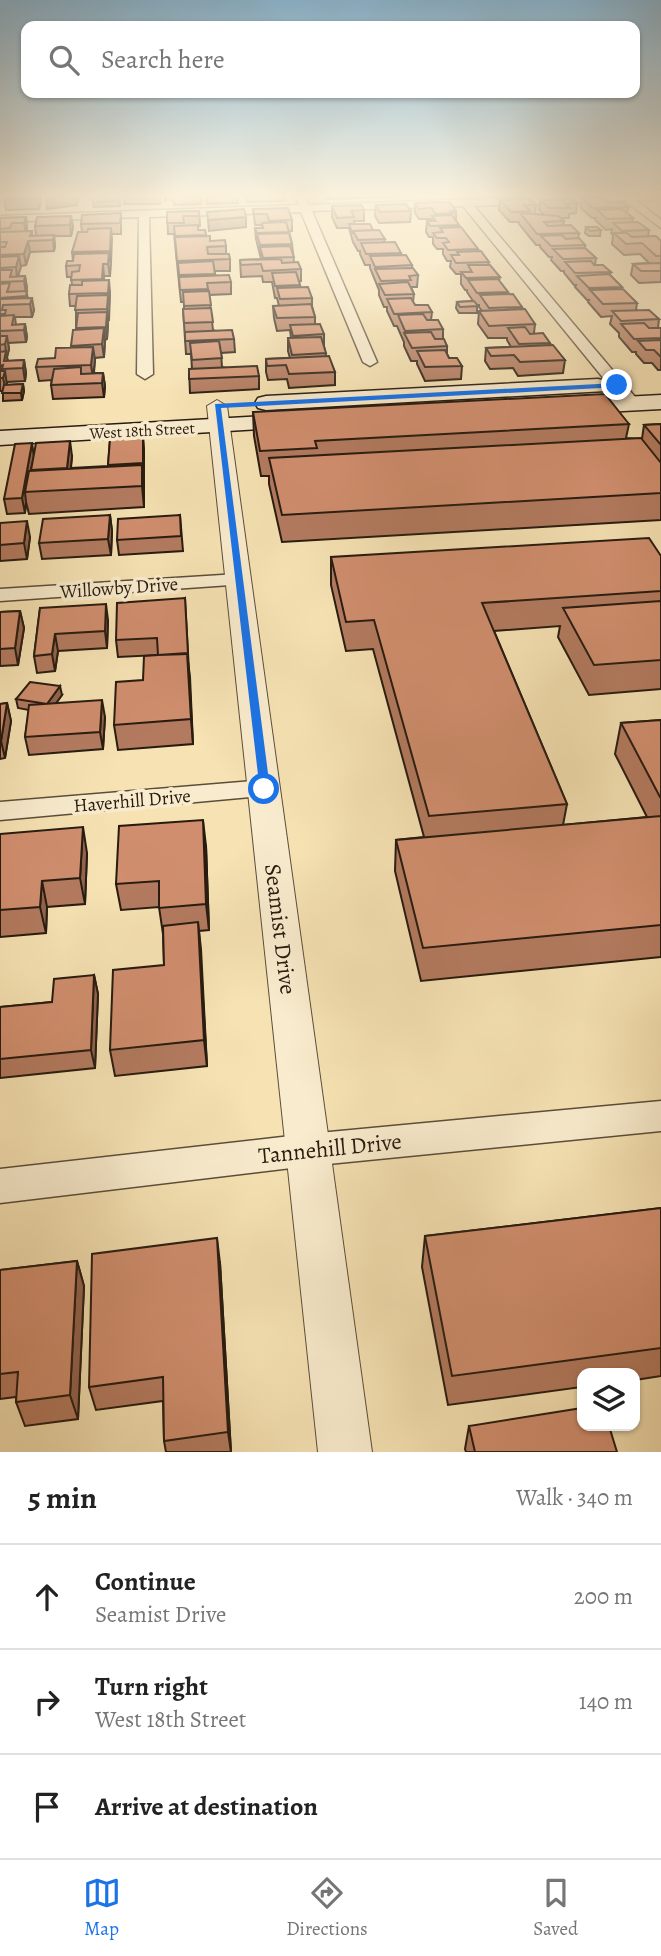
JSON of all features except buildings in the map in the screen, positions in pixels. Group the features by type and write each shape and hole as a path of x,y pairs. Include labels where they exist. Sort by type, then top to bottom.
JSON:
{"main road":[{"name":"West 18th Street","path":"0,438 218,416 661,383"},
{"name":"West 18th Street","path":"0,417 218,416 661,402"}],"street":[{"path":"144,264 145,374"},
{"path":"329,264 370,362"},
{"path":"517,264 633,404"},
{"name":"Seamist Drive","path":"218,416 345,1452"},
{"name":"Willowby Drive","path":"0,595 239,579"},
{"name":"Haverhill Drive","path":"0,811 264,789"},
{"name":"Tannehill Drive","path":"0,1186 308,1150 661,1115"}],"route":[{"path":"264,789 217,406 617,385"}]}
